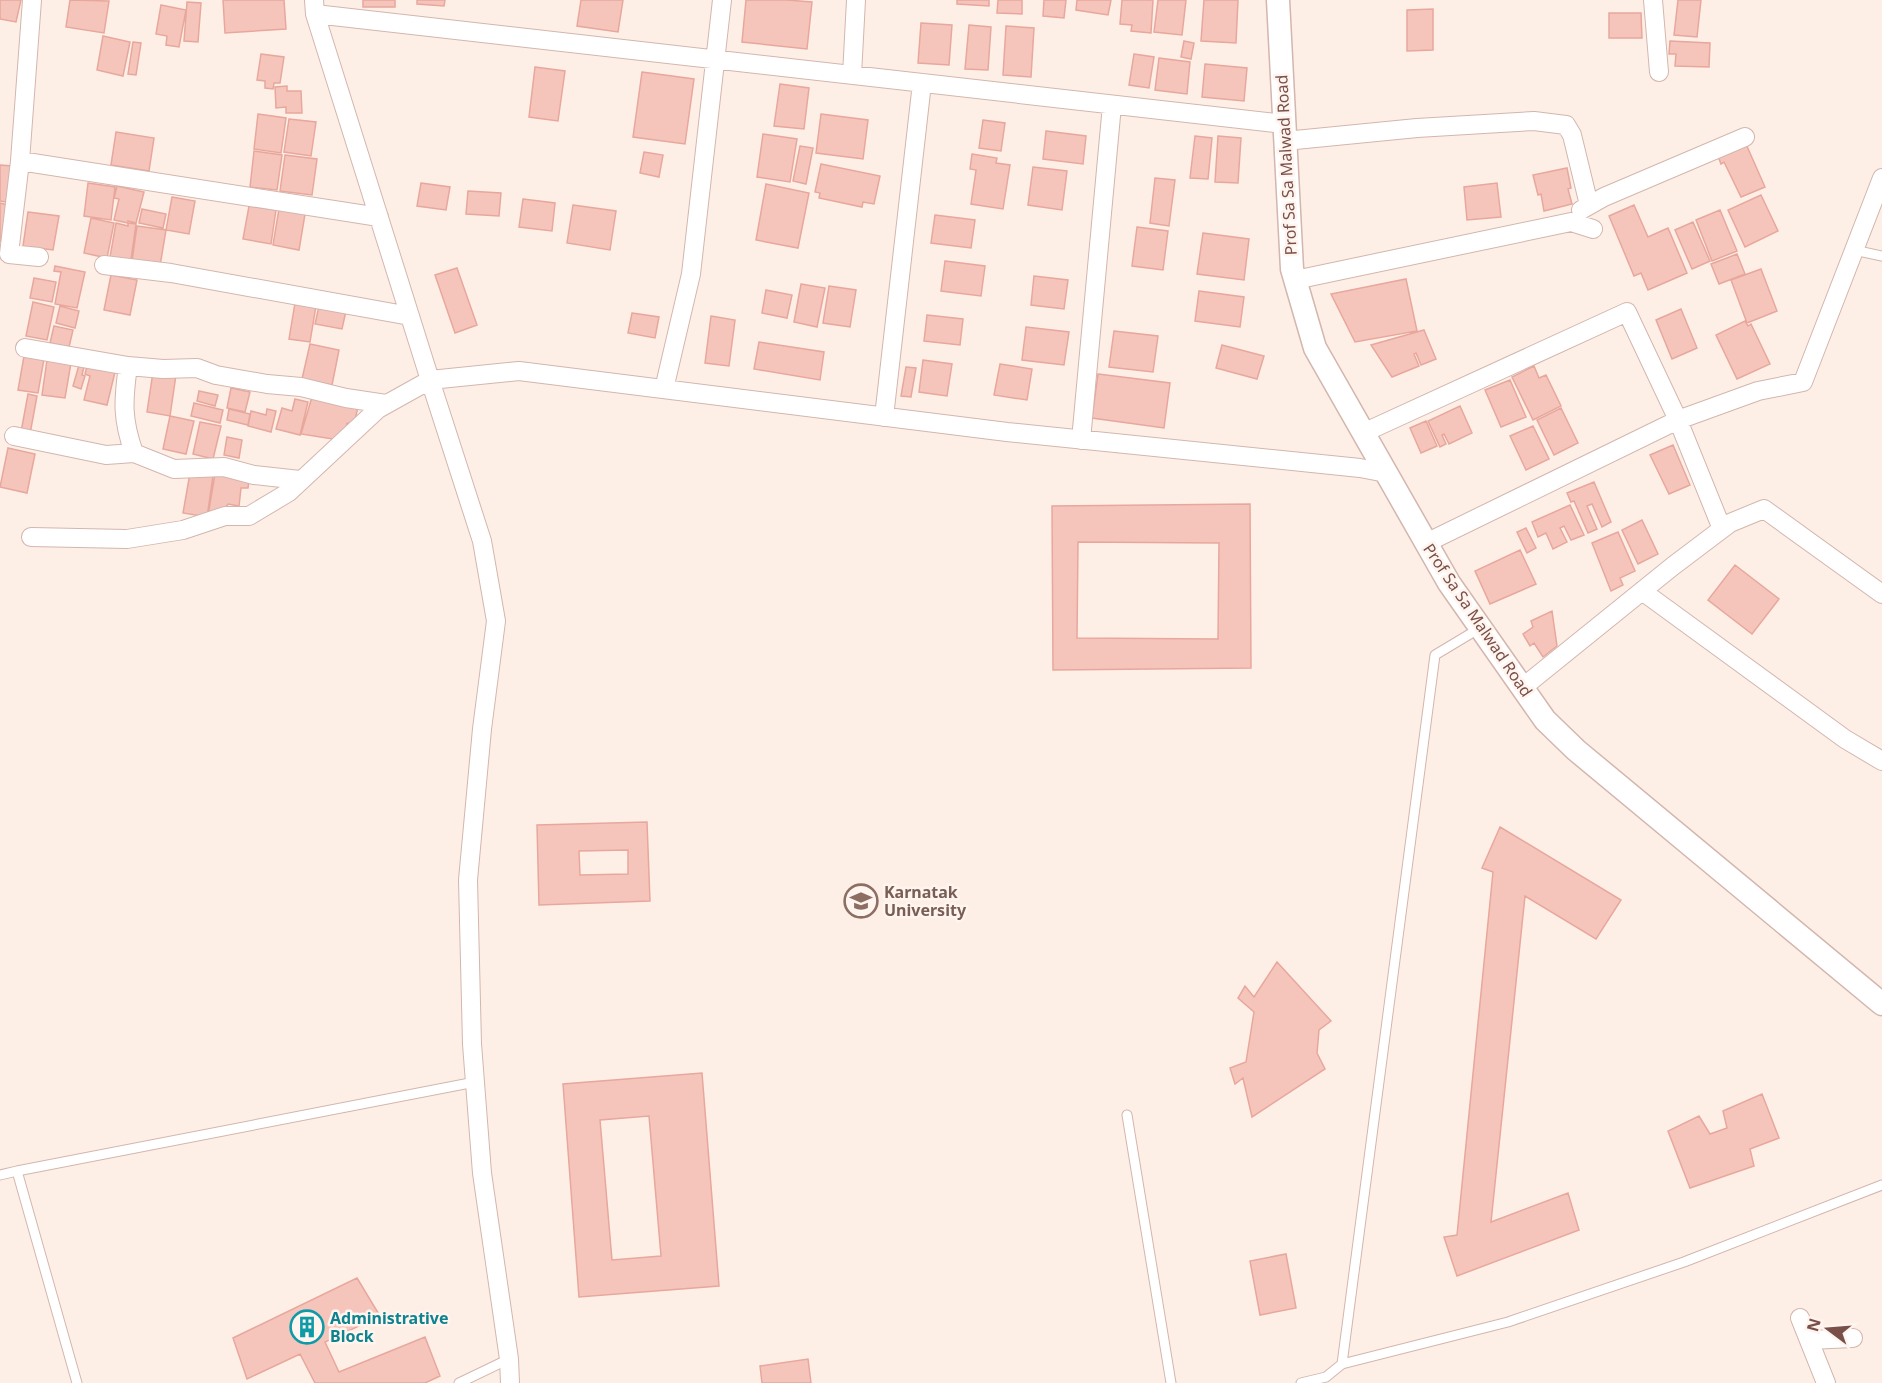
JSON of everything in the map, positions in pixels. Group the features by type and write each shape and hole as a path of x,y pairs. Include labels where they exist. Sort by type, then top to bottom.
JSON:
{"street":[{"path":"32,0 13,171 9,254 39,257"},
{"path":"664,389 691,274 722,0"},
{"path":"852,75 856,0"},
{"name":"Prof Sa Sa Malwad Road","path":"1278,0 1292,269 1315,348 1449,583 1545,720 1576,750 1882,1004"},
{"path":"1653,0 1659,72"},
{"path":"510,1383 509,1359 482,1173 472,1044 468,880 482,729 496,621 482,541 314,7 716,60 1112,105 1285,133 1534,121 1566,125 1572,135 1589,205"},
{"path":"884,417 922,83"},
{"path":"1081,440 1112,105"},
{"path":"1571,222 1574,213 1589,205 1745,137"},
{"path":"13,171 379,217"},
{"path":"1426,543 1678,420 1758,391 1803,382 1882,178"},
{"path":"1295,279 1571,222 1593,229"},
{"path":"104,265 171,273 410,316"},
{"path":"1363,433 1627,312 1678,420 1722,529"},
{"path":"25,348 128,366 163,369 197,368 216,375 301,387 386,405"},
{"path":"128,366 123,411 126,431 134,453"},
{"path":"31,537 127,539 183,530 225,516 249,516 288,492 378,409 430,380 519,371 884,417 1081,440 1360,468 1386,473"},
{"path":"14,436 106,455 134,453 174,469 224,467 254,475 300,480"},
{"path":"1522,688 1730,523 1764,509 1882,594"},
{"path":"1642,591 1845,739 1882,761"},
{"path":"1800,1318 1826,1383"},
{"path":"1809,1340 1853,1338"}],"lane":[{"path":"1854,250 1882,256"},
{"path":"1342,1364 1435,655 1480,627"},
{"path":"0,1174 475,1082"},
{"path":"1127,1115 1171,1383"},
{"path":"17,1171 77,1383"},
{"path":"1300,1383 1326,1377 1342,1364 1508,1322 1684,1262 1882,1185"},
{"path":"459,1383 509,1359"}],"building":[{"path":"0,0 21,0 16,22 0,19"},
{"path":"70,0 109,1 104,33 66,27"},
{"path":"223,0 284,0 286,29 225,33"},
{"path":"363,0 395,0 395,7 363,7"},
{"path":"417,0 445,0 444,6 417,4"},
{"path":"581,0 623,0 618,32 577,26"},
{"path":"746,0 812,2 807,49 742,42"},
{"path":"957,0 989,0 989,6 957,4"},
{"path":"998,0 1022,0 1022,14 997,13"},
{"path":"1044,0 1066,0 1064,18 1043,16"},
{"path":"1077,0 1111,0 1108,15 1076,10"},
{"path":"1122,0 1153,0 1151,33 1131,31 1132,25 1120,24"},
{"path":"1158,0 1186,0 1182,35 1154,32"},
{"path":"1204,0 1238,0 1236,43 1201,41"},
{"path":"1678,0 1701,0 1697,37 1674,35"},
{"path":"187,2 201,3 198,42 184,41"},
{"path":"161,5 186,10 179,47 166,45 167,36 156,34"},
{"path":"1433,9 1433,50 1407,51 1407,10"},
{"path":"1609,13 1641,13 1642,38 1609,38"},
{"path":"921,23 952,25 949,65 918,63"},
{"path":"969,25 991,27 988,70 965,69"},
{"path":"1006,26 1034,28 1031,77 1003,75"},
{"path":"103,36 130,42 123,76 97,70"},
{"path":"1184,41 1194,43 1191,59 1181,57"},
{"path":"1670,41 1710,43 1709,67 1675,66 1676,54 1669,54"},
{"path":"133,42 141,43 136,75 128,74"},
{"path":"261,54 284,57 280,83 274,83 273,89 265,88 265,81 257,80"},
{"path":"1134,54 1154,57 1149,88 1129,85"},
{"path":"1159,58 1190,62 1187,94 1155,90"},
{"path":"1205,64 1247,68 1244,101 1202,97"},
{"path":"535,67 565,71 558,121 529,117"},
{"path":"642,72 694,79 685,144 633,137"},
{"path":"780,84 809,88 804,129 774,126"},
{"path":"287,86 287,91 301,91 302,113 286,113 286,107 276,108 275,87"},
{"path":"258,114 286,118 281,153 254,149"},
{"path":"821,114 868,120 863,159 816,153"},
{"path":"289,119 316,122 311,156 284,152"},
{"path":"983,120 1005,123 1001,151 979,148"},
{"path":"1046,131 1086,136 1083,164 1043,159"},
{"path":"116,132 154,138 149,171 111,165"},
{"path":"763,134 797,139 790,182 757,177"},
{"path":"1195,136 1212,138 1208,179 1190,178"},
{"path":"1218,136 1241,138 1238,183 1215,182"},
{"path":"1746,144 1765,187 1741,197 1724,162 1721,164 1718,156"},
{"path":"800,146 813,148 806,184 793,181"},
{"path":"254,151 282,155 277,190 250,187"},
{"path":"644,152 663,155 659,177 640,173"},
{"path":"972,154 997,158 996,163 1010,165 1003,209 971,204 976,170 970,169"},
{"path":"285,155 317,159 312,195 280,191"},
{"path":"821,164 880,176 874,204 863,202 862,207 819,198 820,193 815,192"},
{"path":"0,165 12,166 6,202 0,201"},
{"path":"1033,167 1067,171 1062,210 1028,205"},
{"path":"1567,168 1571,188 1568,189 1572,204 1544,211 1541,194 1538,195 1533,175"},
{"path":"1155,178 1175,180 1169,226 1150,223"},
{"path":"88,183 115,187 111,220 84,216"},
{"path":"421,183 450,187 446,210 417,206"},
{"path":"1497,183 1501,217 1467,220 1464,187"},
{"path":"766,184 809,193 798,248 756,240"},
{"path":"117,186 144,192 136,223 114,220 119,199 114,198"},
{"path":"468,191 501,193 499,216 466,214"},
{"path":"1761,195 1778,231 1745,247 1728,210"},
{"path":"172,197 195,201 189,234 166,230"},
{"path":"523,199 555,203 552,231 519,227"},
{"path":"0,203 8,205 2,242 0,241"},
{"path":"573,205 616,211 610,250 567,243"},
{"path":"1634,205 1648,237 1668,228 1687,273 1648,290 1641,273 1634,276 1609,216"},
{"path":"249,206 276,210 271,244 243,239"},
{"path":"142,209 166,214 163,228 139,223"},
{"path":"279,209 305,214 299,250 273,245"},
{"path":"1720,210 1737,251 1712,261 1696,220"},
{"path":"28,212 59,216 53,250 23,246"},
{"path":"935,215 975,220 971,248 931,243"},
{"path":"91,218 114,223 107,258 84,253"},
{"path":"1693,222 1710,261 1692,269 1675,230"},
{"path":"116,223 128,226 128,223 136,224 131,260 110,257"},
{"path":"137,226 166,230 160,266 132,261"},
{"path":"1137,227 1168,231 1163,270 1132,266"},
{"path":"1203,233 1249,239 1244,280 1197,274"},
{"path":"1737,254 1745,274 1719,284 1711,264"},
{"path":"945,261 985,266 981,296 941,291"},
{"path":"55,266 85,272 77,308 55,304 61,272 54,271"},
{"path":"457,268 477,325 455,333 435,275"},
{"path":"1761,269 1777,311 1747,323 1731,280"},
{"path":"111,275 137,280 130,315 104,310"},
{"path":"1034,276 1068,280 1064,309 1031,305"},
{"path":"34,278 56,282 52,302 30,298"},
{"path":"1406,279 1417,331 1355,342 1331,294"},
{"path":"801,284 825,288 817,327 794,322"},
{"path":"829,286 856,290 850,327 823,323"},
{"path":"766,290 792,295 787,318 762,313"},
{"path":"1199,291 1244,297 1240,327 1195,321"},
{"path":"33,302 54,307 47,340 26,336"},
{"path":"295,303 316,306 310,342 289,339"},
{"path":"60,306 79,311 75,328 56,323"},
{"path":"319,306 346,311 342,329 315,324"},
{"path":"1681,309 1697,348 1672,359 1656,320"},
{"path":"632,313 659,317 655,338 628,333"},
{"path":"927,315 963,319 960,345 924,341"},
{"path":"711,316 735,320 729,366 705,363"},
{"path":"1745,321 1748,326 1751,324 1770,364 1737,379 1716,335"},
{"path":"54,326 73,330 69,347 50,343"},
{"path":"1026,327 1069,332 1064,365 1022,360"},
{"path":"1424,330 1436,359 1421,365 1416,353 1414,354 1419,366 1392,377 1371,345"},
{"path":"1114,331 1158,336 1153,372 1109,367"},
{"path":"759,342 824,352 820,380 754,369"},
{"path":"310,344 339,350 332,385 302,379"},
{"path":"1222,345 1264,356 1257,379 1216,368"},
{"path":"24,356 44,359 38,393 18,390"},
{"path":"47,360 71,363 65,398 42,395"},
{"path":"923,360 952,364 947,396 919,392"},
{"path":"1000,364 1032,369 1027,400 994,395"},
{"path":"79,365 84,367 82,375 85,376 81,389 73,386"},
{"path":"87,366 115,372 107,405 84,400 90,376 85,374"},
{"path":"1534,366 1539,378 1546,375 1561,406 1533,420 1512,377"},
{"path":"906,367 916,368 911,397 901,396"},
{"path":"153,372 176,375 170,416 147,412"},
{"path":"1098,374 1170,383 1164,428 1092,418"},
{"path":"1510,380 1526,417 1501,427 1485,390"},
{"path":"231,388 250,392 245,412 227,408"},
{"path":"199,391 218,395 215,406 197,401"},
{"path":"28,394 37,396 30,434 21,432"},
{"path":"312,397 358,407 354,424 347,423 345,434 339,440 301,434"},
{"path":"295,399 308,402 300,435 276,429 282,408 292,411"},
{"path":"194,403 223,410 220,423 191,416"},
{"path":"1460,406 1472,433 1449,444 1444,434 1442,435 1446,444 1440,447 1428,421"},
{"path":"1561,408 1578,443 1554,455 1537,420"},
{"path":"229,409 250,414 248,425 227,420"},
{"path":"267,409 276,411 271,432 248,426 251,411 266,415"},
{"path":"170,416 194,421 186,454 163,449"},
{"path":"1426,421 1437,446 1421,453 1410,428"},
{"path":"200,422 221,426 213,459 193,454"},
{"path":"1533,426 1549,459 1526,470 1510,436"},
{"path":"227,437 242,440 239,458 224,455"},
{"path":"1673,445 1690,485 1669,494 1650,455"},
{"path":"8,448 35,454 27,493 0,487"},
{"path":"190,473 213,476 207,517 183,513"},
{"path":"215,474 249,480 248,488 241,488 239,506 228,504 222,513 208,516"},
{"path":"1594,482 1611,522 1602,527 1592,504 1587,506 1597,529 1588,533 1574,501 1571,502 1567,493"},
{"path":"1250,504 1251,668 1053,670 1052,506","holes":["1078,542 1219,543 1218,639 1077,638"]},
{"path":"1570,505 1584,535 1571,540 1564,526 1560,528 1567,542 1553,549 1546,533 1538,537 1532,522"},
{"path":"1642,520 1658,554 1638,564 1622,530"},
{"path":"1526,528 1536,548 1527,553 1517,532"},
{"path":"1618,532 1635,571 1620,578 1623,585 1611,591 1592,543"},
{"path":"1520,550 1536,584 1490,604 1475,571"},
{"path":"1735,565 1779,599 1752,634 1708,600"},
{"path":"1552,611 1557,646 1543,657 1534,643 1530,646 1523,634 1533,627 1531,621"},
{"path":"647,822 650,901 539,905 537,825","holes":["628,850 628,874 580,875 579,851"]},
{"path":"1500,827 1621,900 1596,939 1525,896 1491,1222 1568,1193 1579,1230 1457,1276 1444,1237 1457,1235 1493,872 1482,868"},
{"path":"1277,962 1331,1021 1319,1030 1317,1053 1325,1069 1252,1117 1243,1078 1235,1084 1230,1068 1246,1062 1254,1012 1238,998 1245,986 1254,997"},
{"path":"702,1073 719,1286 579,1297 563,1084","holes":["649,1116 661,1256 612,1260 600,1120"]},
{"path":"1762,1094 1779,1138 1750,1149 1754,1166 1690,1188 1668,1131 1699,1116 1710,1134 1727,1128 1723,1111"},
{"path":"1286,1254 1296,1308 1260,1315 1250,1261"},
{"name":"Administrative Block","path":"357,1278 380,1316 325,1342 339,1372 425,1337 440,1376 425,1383 315,1383 300,1354 247,1379 233,1338"},
{"path":"808,1359 811,1383 762,1383 760,1366"}],"place":[{"name":"Karnatak University","path":"861,901"},
{"name":"Administrative Block","path":"307,1327"}]}
